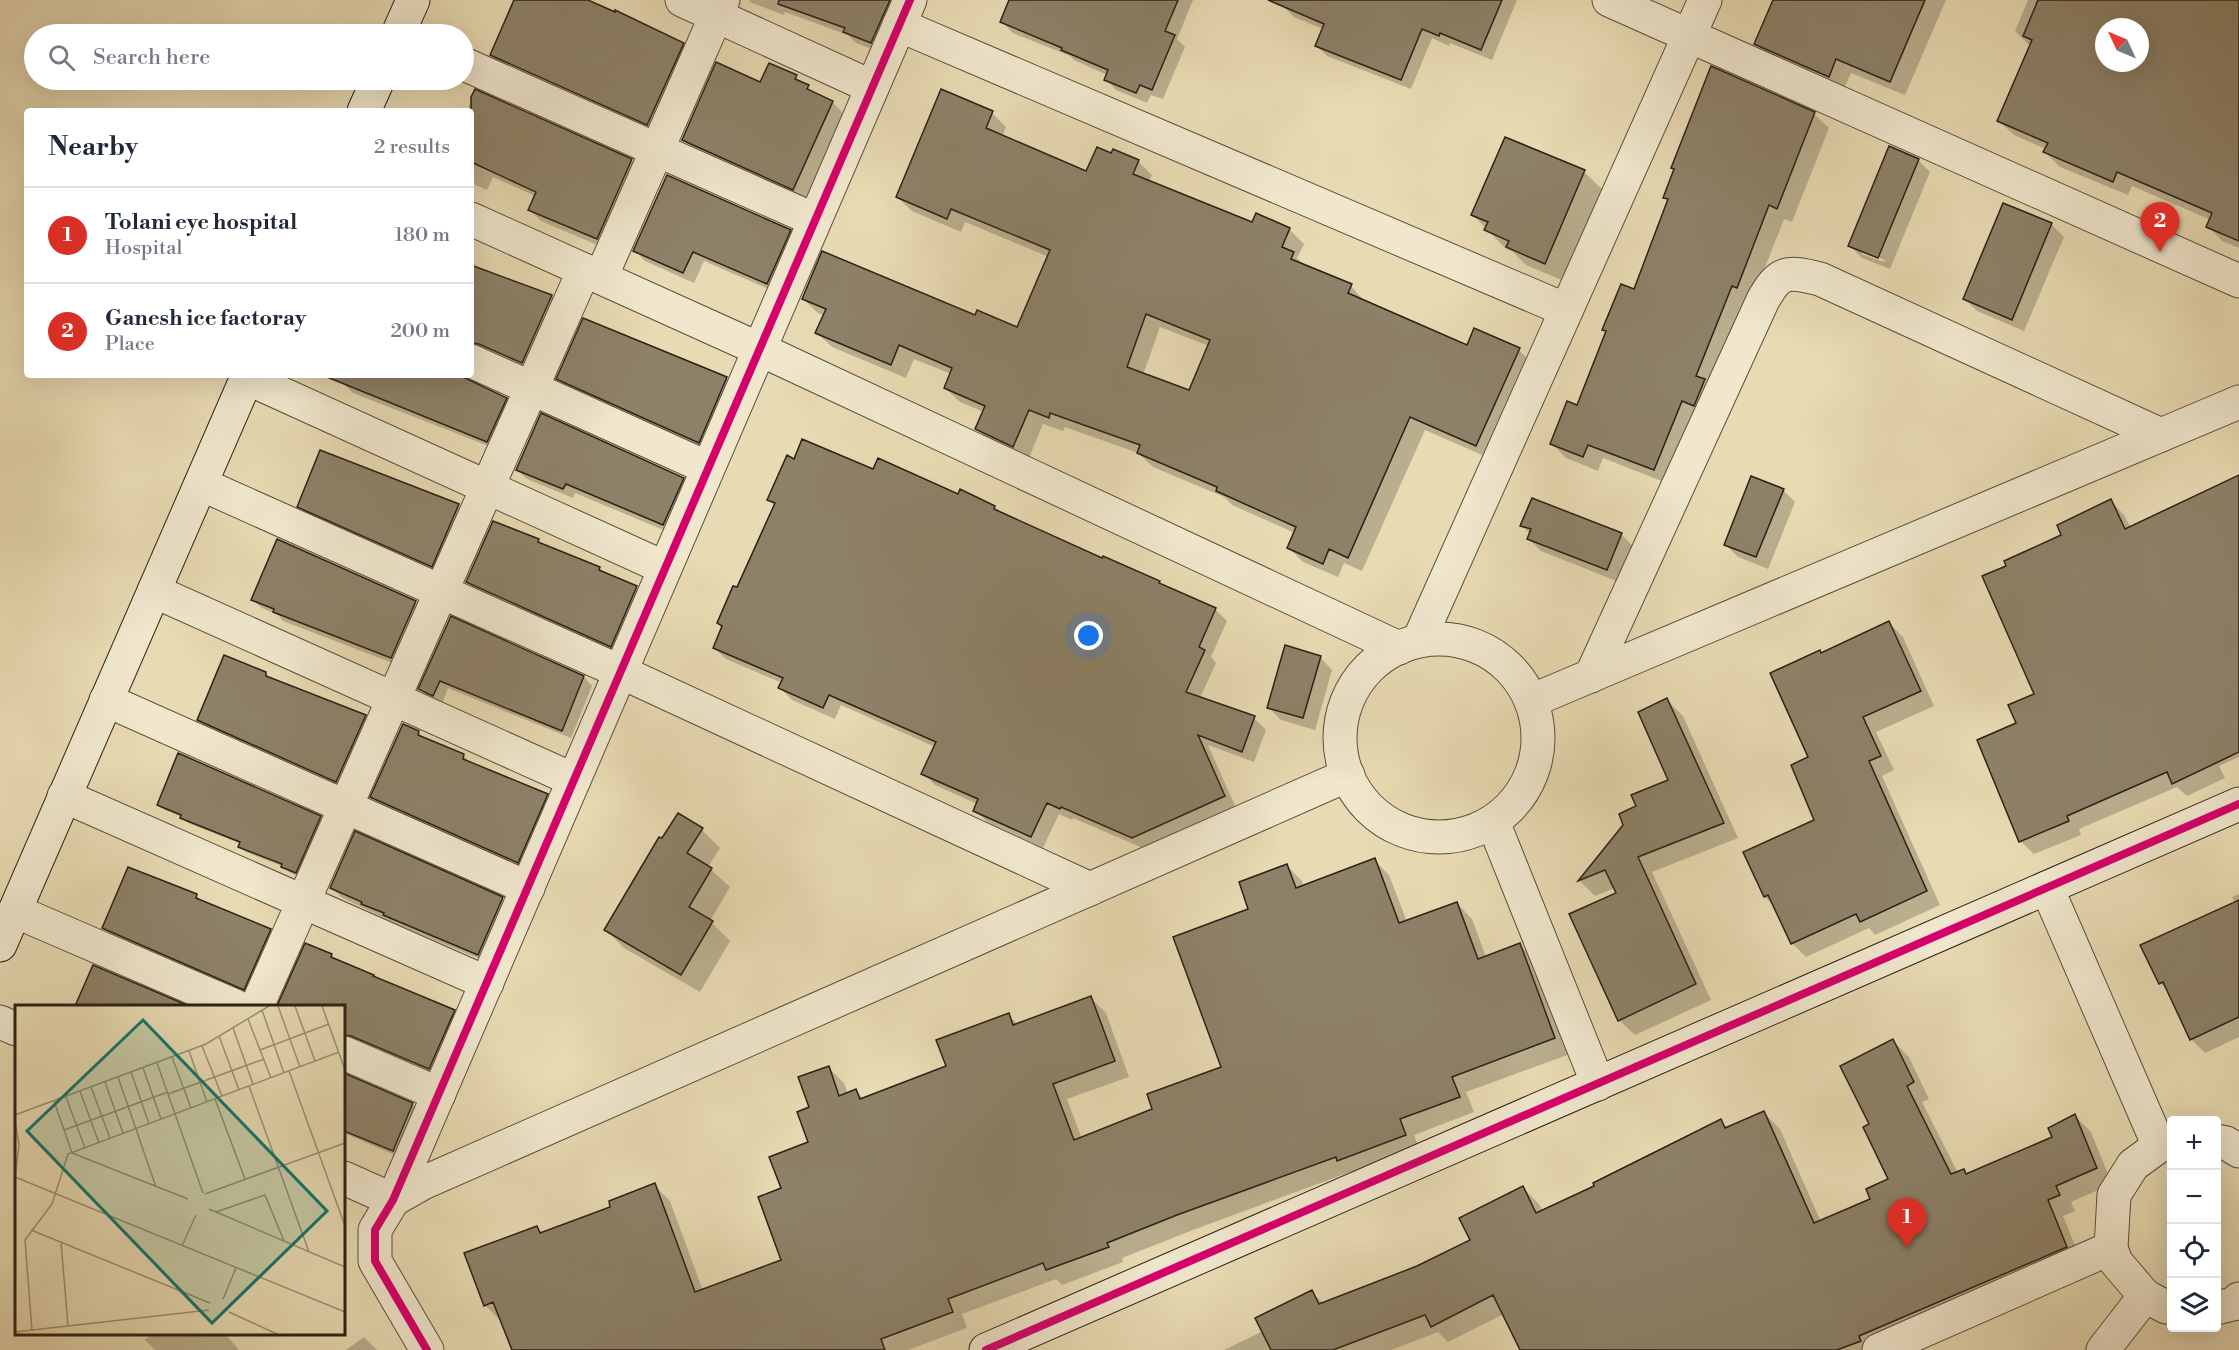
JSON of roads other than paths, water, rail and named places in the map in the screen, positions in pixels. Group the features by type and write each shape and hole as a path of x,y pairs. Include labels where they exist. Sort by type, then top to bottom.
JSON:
{"street":[{"path":"402,24 413,0"},
{"path":"682,0 719,8 872,87"},
{"path":"1609,0 2239,281"},
{"path":"1409,644 1566,310 1705,0"},
{"path":"257,1005 531,388 657,150 719,8"},
{"path":"427,1350 375,1261 375,1230 393,1200 904,13 1566,310"},
{"path":"474,68 815,219"},
{"path":"365,108 373,90"},
{"path":"474,220 1409,644"},
{"path":"1591,676 1774,280 1794,273 1820,279 2161,435"},
{"path":"474,362 708,468"},
{"path":"0,945 247,378"},
{"path":"252,378 665,568"},
{"path":"1532,701 2239,402"},
{"path":"201,484 621,672 1089,889"},
{"path":"154,591 574,780"},
{"path":"1461,639 1487,649 1524,683 1537,716 1538,758 1523,792 1493,822 1466,834 1418,836 1381,819 1355,792 1342,762 1341,717 1354,685 1386,654 1409,644 1461,639"},
{"path":"106,700 528,888"},
{"path":"393,1200 423,1183 1348,775"},
{"path":"64,796 487,982"},
{"path":"987,1350 2239,804"},
{"path":"1493,822 1598,1084"},
{"path":"2047,888 2165,1144 2133,1165 2114,1195 2111,1248 2116,1262 2158,1302 2103,1350"},
{"path":"15,911 233,1005"},
{"path":"0,1022 15,1029"},
{"path":"345,1053 439,1094"},
{"path":"2221,1142 2239,1151"},
{"path":"345,1178 393,1200"},
{"path":"1879,1350 2111,1248"},
{"path":"2221,1307 2233,1304 2239,1299"}],"place":[{"name":"Ganesh ice factoray","path":"2160,252"},
{"name":"Tolani eye hospital","path":"1907,1248"}]}
